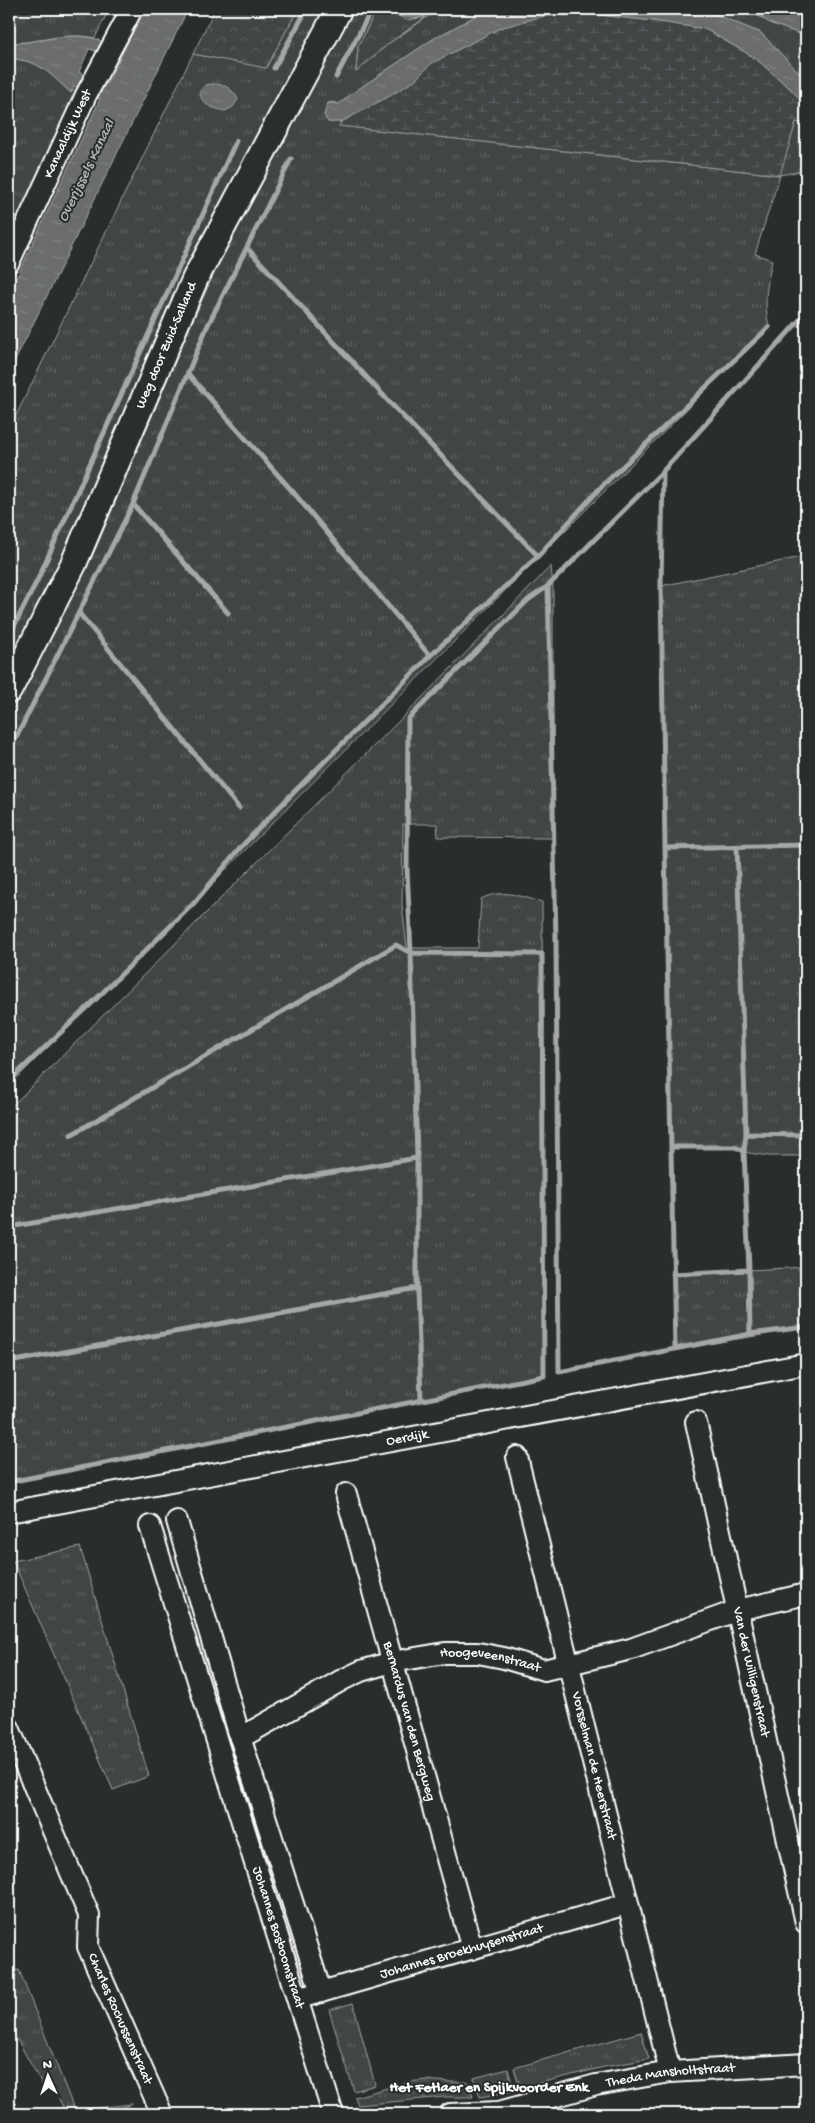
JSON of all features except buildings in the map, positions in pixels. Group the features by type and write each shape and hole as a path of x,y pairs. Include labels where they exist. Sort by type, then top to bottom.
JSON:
{"main road":[{"name":"Weg door Zuid-Salland","path":"9,690 73,565 195,279 339,9"}],"street":[{"name":"Kanaaldijk West","path":"9,262 86,95 132,9"},
{"name":"Oerdijk","path":"9,1512 806,1364"},
{"name":"Van der Willigenstraat","path":"696,1422 806,1923"},
{"name":"Vorsselman de Heerstraat","path":"517,1457 670,2072"},
{"name":"Bernardus van den Bergweg","path":"346,1494 472,1949"},
{"name":"Johannes Bosboomstraat","path":"177,1521 243,1744 321,1992"},
{"name":"Johannes Bosboomstraat","path":"150,1526 333,2114"},
{"name":"Hoogeveenstraat","path":"243,1744 249,1734 342,1680 360,1671 392,1662 445,1652 478,1653 504,1658 544,1670 631,1649 738,1610 806,1594"},
{"name":"Charles Rochussenstraat","path":"9,1728 89,1915 88,1947 162,2114"},
{"path":"223,1760 243,1744"},
{"name":"Johannes Broekhuysenstraat","path":"297,1999 627,1904"},
{"name":"Theda Mansholtstraat","path":"450,2114 499,2113 596,2085 670,2072 806,2064"}],"green space":[{"path":"9,9 109,9 95,38 73,36 9,43"},
{"path":"215,9 298,9 266,68 193,54"},
{"path":"298,9 325,9 215,214 158,333 87,509 9,669 9,430 193,54 266,67"},
{"path":"352,9 377,9 358,47 356,72 388,44 439,9 489,9 433,39 339,104 328,103 324,115 328,122 341,122 340,126 779,175 796,122 806,124 806,170 780,175 755,254 772,260 766,301 769,327 9,1086 9,716 95,550 188,331 233,232"},
{"path":"377,9 394,9 392,13 407,20 426,17 388,44 356,72 358,47"},
{"path":"702,9 747,9 772,24 806,36 806,80 761,33"},
{"path":"590,14 705,29 755,58 794,92 806,108 806,124 796,122 780,175 339,126 341,122 414,81 432,63 502,27 544,16"},
{"path":"9,59 36,65 50,74 71,93 75,89 80,91 9,244"},
{"path":"806,556 806,1156 769,1156 749,1153 734,1147 671,1147 661,586"},
{"path":"551,566 553,587 553,838 438,837 437,824 403,824 402,905 407,948 478,948 481,899 497,894 511,894 542,902 544,1376 9,1482 9,1109 403,717"},
{"path":"806,1267 806,1328 675,1349 673,1274"},
{"path":"80,1547 149,1776 113,1790 13,1561"},
{"path":"19,1970 76,2114 66,2114 56,2092 43,2086 9,2025 9,1971"},
{"path":"353,2003 375,2085 354,2091 329,2010"},
{"path":"641,2032 649,2059 604,2067 520,2088 514,2068"},
{"path":"508,2069 514,2091 480,2097 474,2078"},
{"path":"425,2080 468,2082 473,2097 445,2097 358,2105 355,2097 409,2082"},
{"path":"132,2104 110,2114 80,2114 79,2110"}],"water":[{"name":"Overijssels Kanaal","path":"144,9 188,9 9,373 9,294 100,99 74,86 71,93 50,74 36,65 9,59 9,43 68,36 92,38 104,42 99,52 89,49 79,72 107,84"},
{"path":"394,9 439,9 421,17 411,18 392,13"},
{"path":"489,9 702,9 761,33 806,80 806,108 794,92 755,58 705,29 590,14 544,16 500,28 432,63 414,81 390,96 341,122 328,122 324,115 328,103 339,104 433,39"},
{"path":"747,9 806,9 806,36 772,24"},
{"path":"205,85 223,86 233,92 238,99 233,107 225,111 212,107 202,100 200,91"}],"waterway":[{"path":"274,68 307,9"},
{"path":"336,77 372,9"},
{"path":"9,636 37,581 236,141"},
{"path":"9,752 133,504 207,327 291,159"},
{"path":"249,250 393,406 538,556"},
{"path":"665,848 661,586 663,471 806,313"},
{"path":"9,1081 194,903 241,847 430,656 538,556 603,485 769,327"},
{"path":"188,374 294,493 430,656"},
{"path":"663,471 548,586 556,939 559,1372 750,1334 806,1327"},
{"path":"133,504 228,613"},
{"path":"9,1482 544,1376 542,954 411,953 407,869 408,719 528,600 548,586"},
{"path":"79,613 239,808"},
{"path":"675,1349 665,848 806,845"},
{"path":"737,847 746,1134 744,1151"},
{"path":"71,1135 396,945 411,953 421,1400"},
{"path":"746,1134 806,1135"},
{"path":"671,1147 735,1147 744,1151 749,1270"},
{"path":"9,1227 417,1158"},
{"path":"673,1274 749,1270 750,1334"},
{"path":"9,1362 417,1288"}],"district":[{"name":"Het Fetlaer en Spijkvoorder Enk","path":"489,2088"}]}
